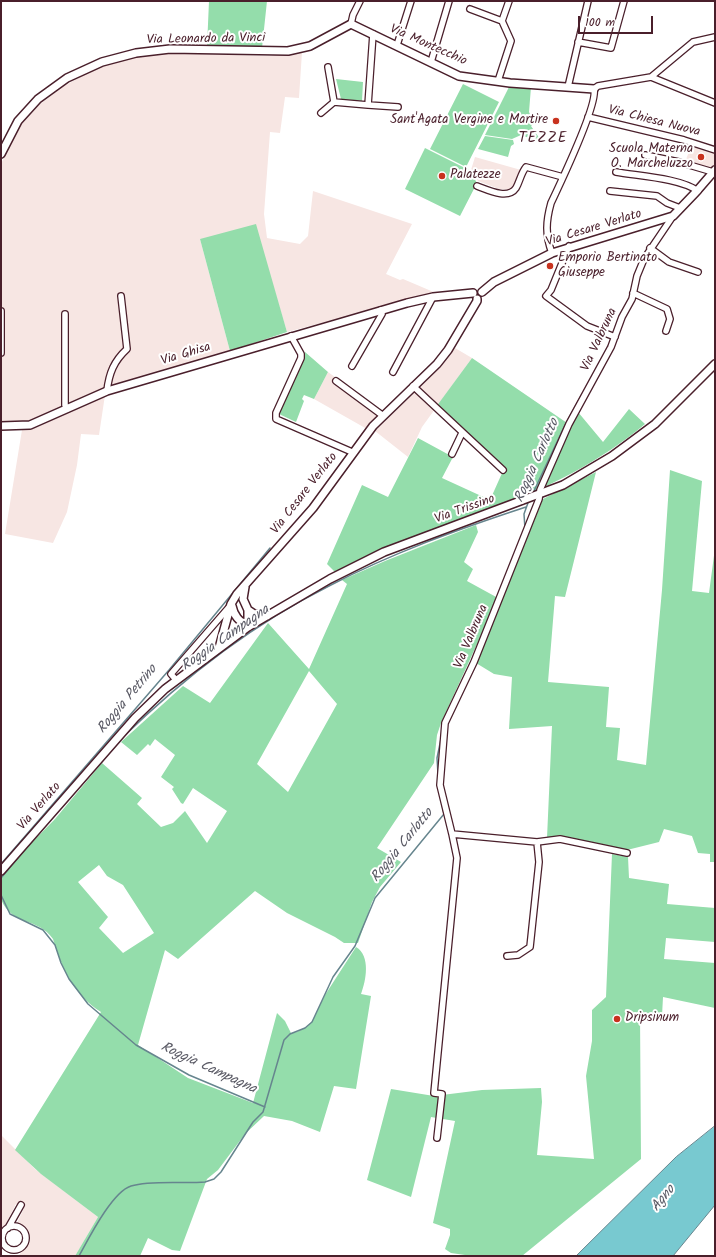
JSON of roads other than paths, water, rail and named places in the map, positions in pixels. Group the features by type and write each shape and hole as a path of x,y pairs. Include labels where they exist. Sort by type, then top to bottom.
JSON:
{"street":[{"path":"351,24 353,15 360,1"},
{"path":"397,45 411,1"},
{"path":"431,62 449,1"},
{"path":"498,81 511,41 502,21 509,1"},
{"path":"568,87 588,1"},
{"path":"578,42 611,48 624,1"},
{"path":"470,9 502,21"},
{"name":"Via Montecchio","path":"351,24 459,76 498,81 594,89"},
{"name":"Via Leonardo da Vinci","path":"1,154 18,121 38,98 67,78 102,62 136,53 170,49 288,50 310,46 351,24"},
{"path":"368,105 373,34"},
{"path":"552,253 546,229 547,217 588,117 594,97 594,89 598,86 651,77 693,42 715,37"},
{"path":"328,67 334,102"},
{"path":"651,77 715,102"},
{"path":"321,113 334,102 398,107"},
{"name":"Via Chiesa Nuova","path":"588,117 684,140 715,150"},
{"path":"645,155 714,171 698,191 673,216"},
{"path":"477,186 505,194 510,193 516,188 526,167 563,176"},
{"path":"616,172 681,183 698,191"},
{"path":"610,191 657,196 667,203 680,208"},
{"name":"Via Cesare Verlato","path":"176,680 171,674 317,503 352,452 382,415 437,364 448,350 478,301 475,296 477,289 482,292 494,282 569,246 673,216"},
{"name":"Via Valbruna","path":"437,1138 442,1094 434,1093 457,858 440,785 445,723 474,662 569,424 615,337 633,293 637,276 644,259 673,216"},
{"path":"569,246 551,290 546,296 587,326 615,337"},
{"path":"650,248 669,262 698,272"},
{"path":"633,293 667,309 670,319 666,331"},
{"path":"107,391 112,367 117,358 128,348 121,296"},
{"name":"Via Ghisa","path":"1,426 30,425 107,391 381,310 433,297 475,296"},
{"path":"393,372 433,297"},
{"path":"352,366 382,314 381,310"},
{"path":"1,311 1,354"},
{"path":"65,314 66,409"},
{"path":"291,336 301,354 301,358 276,413 276,419 352,452"},
{"name":"Via Trissino","path":"266,616 330,579 384,552 540,495 563,485 612,456 655,424 715,364"},
{"path":"336,381 382,415"},
{"path":"413,386 503,470"},
{"path":"452,454 462,433"},
{"path":"245,586 243,599 248,610 248,627"},
{"path":"232,604 233,614 248,627"},
{"name":"Via Cesare Verlato","path":"219,648 232,604"},
{"path":"248,610 254,614 266,616"},
{"path":"176,680 248,627 266,616"},
{"name":"Via Verlato","path":"1,871 137,716 176,680"},
{"path":"452,834 537,842 560,838 627,853"},
{"path":"507,956 518,955 530,947 539,862 537,842"},
{"path":"8,1228 21,1205"},
{"path":"12,1256 16,1250 25,1244 26,1237 24,1232 16,1226 8,1228 2,1232 2,1239 6,1246 16,1250"}],"water":[{"name":"Agno","path":"715,1126 715,1205 673,1256 576,1256 676,1157"}],"waterway":[{"name":"Roggia Carlotto","path":"606,351 611,340"},
{"name":"Roggia Carlotto","path":"533,493 565,425 582,394"},
{"name":"Roggia Carlotto","path":"525,529 524,514 529,500"},
{"name":"Roggia Campagna","path":"120,740 168,696 218,655 272,618 300,601 401,552 526,507"},
{"name":"Roggia Petrino","path":"1,864 169,670 270,548"},
{"name":"Roggia Carlotto","path":"438,774 437,758 442,734"},
{"name":"Roggia Carlotto","path":"79,1256 102,1216 116,1197 124,1190 131,1186 148,1183 205,1182 214,1179 221,1172 253,1122 263,1112 284,1040 290,1034 305,1028 312,1022 333,977 355,946 375,898 444,814 440,794"},
{"name":"Roggia Campagna","path":"1,878 37,835"},
{"name":"Roggia Campagna","path":"1,895 10,914 43,930 55,945 61,963 69,979 88,1004 136,1045 189,1075 265,1107"}],"place":[{"name":"Sant'Agata Vergine e Martire","path":"556,121"},
{"name":"Scuola Materna O. Marcheluzzo","path":"701,157"},
{"name":"Palatezze","path":"442,176"},
{"name":"Emporio Bertinato Giuseppe","path":"550,266"},
{"name":"Dripsinum","path":"617,1019"}],"district":[{"name":"TEZZE","path":"543,139"}]}
